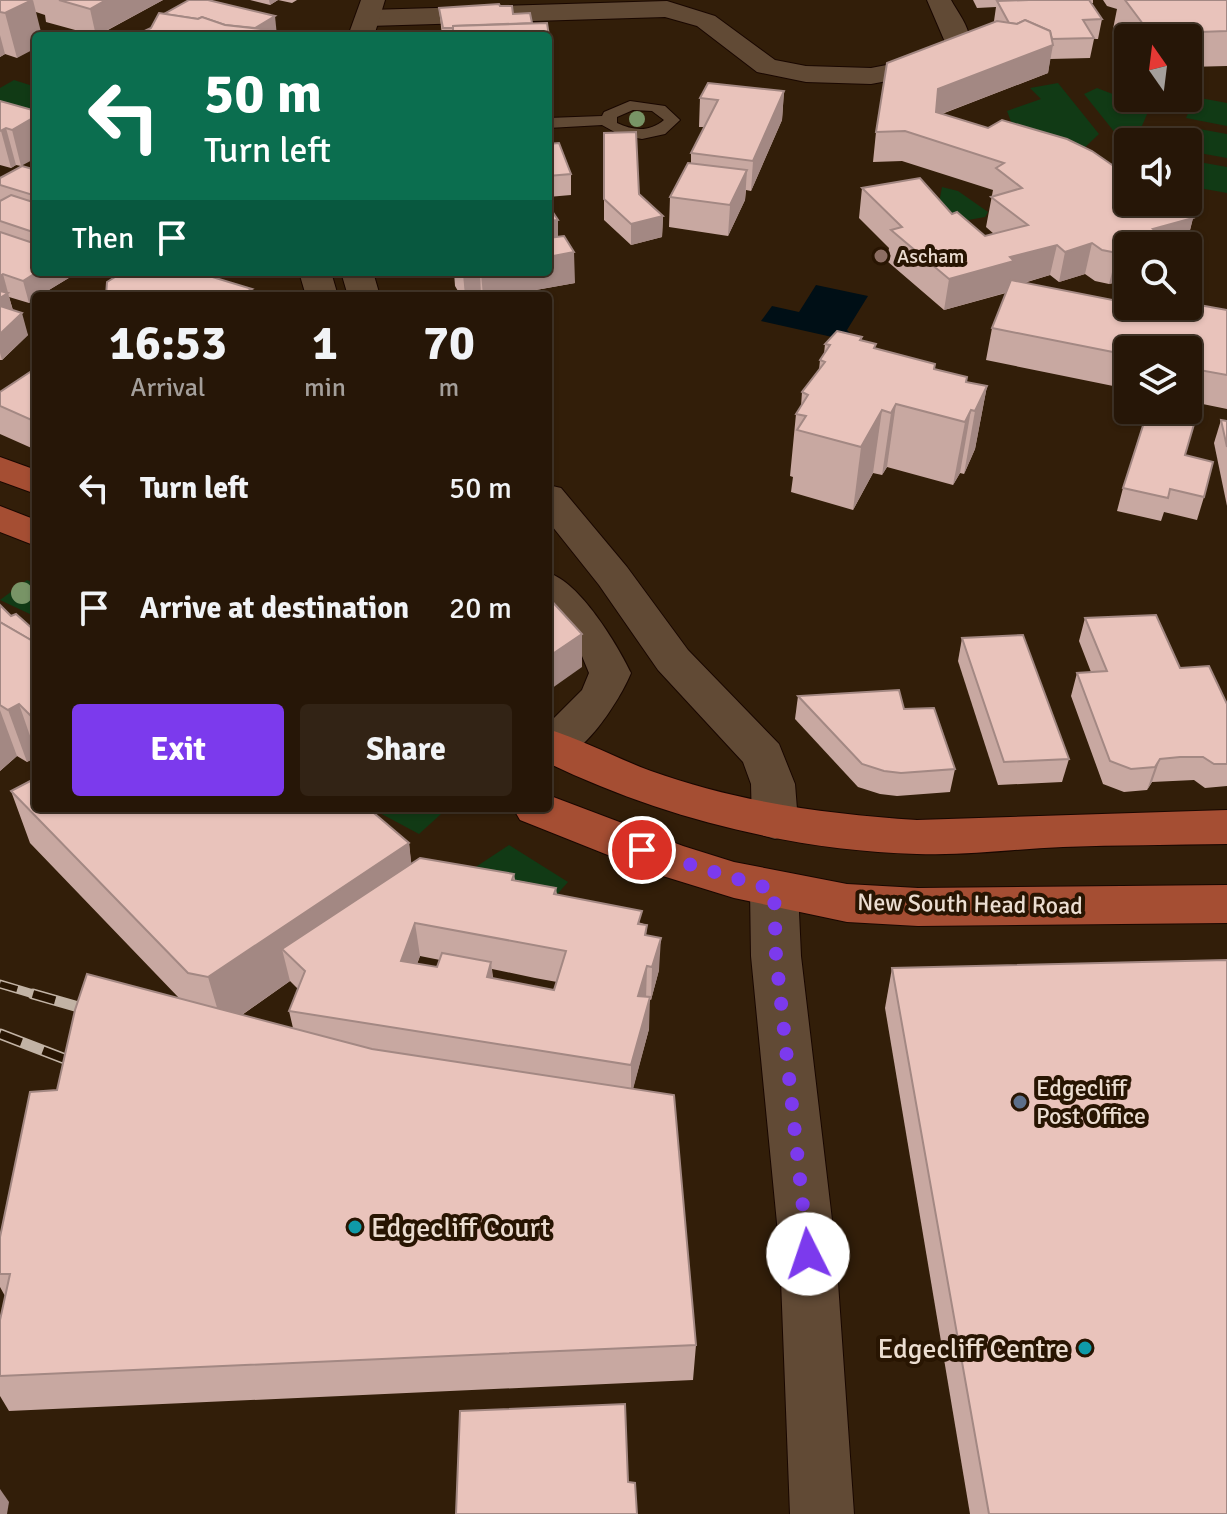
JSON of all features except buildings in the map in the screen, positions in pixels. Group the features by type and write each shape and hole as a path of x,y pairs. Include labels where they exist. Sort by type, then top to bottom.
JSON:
{"main road":[{"path":"0,468 32,481"},
{"path":"0,518 32,532"},
{"path":"552,747 623,777 775,822 917,837 1227,827"},
{"name":"New South Head Road","path":"546,812 669,860 774,890 847,903 918,907 1227,904"},
{"path":"774,890 775,822"}],"street":[{"path":"368,18 667,9 706,21 766,66 806,74 871,76 909,69 957,46 958,38 939,0"},
{"path":"552,501 613,576 673,660 763,755 773,784 775,822"},
{"path":"552,591 600,651 610,673 600,697 552,744"},
{"path":"774,890 776,956 807,1239 822,1514"}],"lane":[{"path":"552,123 608,120"}],"green space":[{"path":"14,80 32,86 32,128 0,119 0,88"},
{"path":"1058,83 1099,134 1079,153 1013,127 1007,111 1041,99 1030,88"},
{"path":"1097,88 1114,94 1114,112 1148,112 1141,128 1114,128 1114,132 1084,94"},
{"path":"1202,98 1227,103 1227,126 1186,118 1189,112 1202,112"},
{"path":"1202,129 1227,134 1227,158 1202,154"},
{"path":"1202,163 1227,167 1227,193 1202,189"},
{"path":"942,187 958,191 988,212 985,217 957,222 939,203"},
{"path":"27,580 32,582 32,615 0,600"},
{"path":"378,812 441,814 419,834"},
{"path":"509,845 568,882 553,899 465,874"}],"shaded area":[{"path":"816,285 868,296 847,330 853,336 850,341 761,321 772,306 799,312"}],"railway":[{"path":"0,984 40,996"},
{"path":"33,994 40,996"},
{"path":"40,996 96,1012"},
{"path":"0,1034 86,1067"}],"place":[{"name":"Ascham","path":"881,256"},
{"name":"Edgecliff Post Office","path":"1020,1102"},
{"name":"Edgecliff Court","path":"355,1227"},
{"name":"Edgecliff Centre","path":"1085,1348"}],"route":[{"path":"642,850 774,890 776,956 808,1254"}]}
